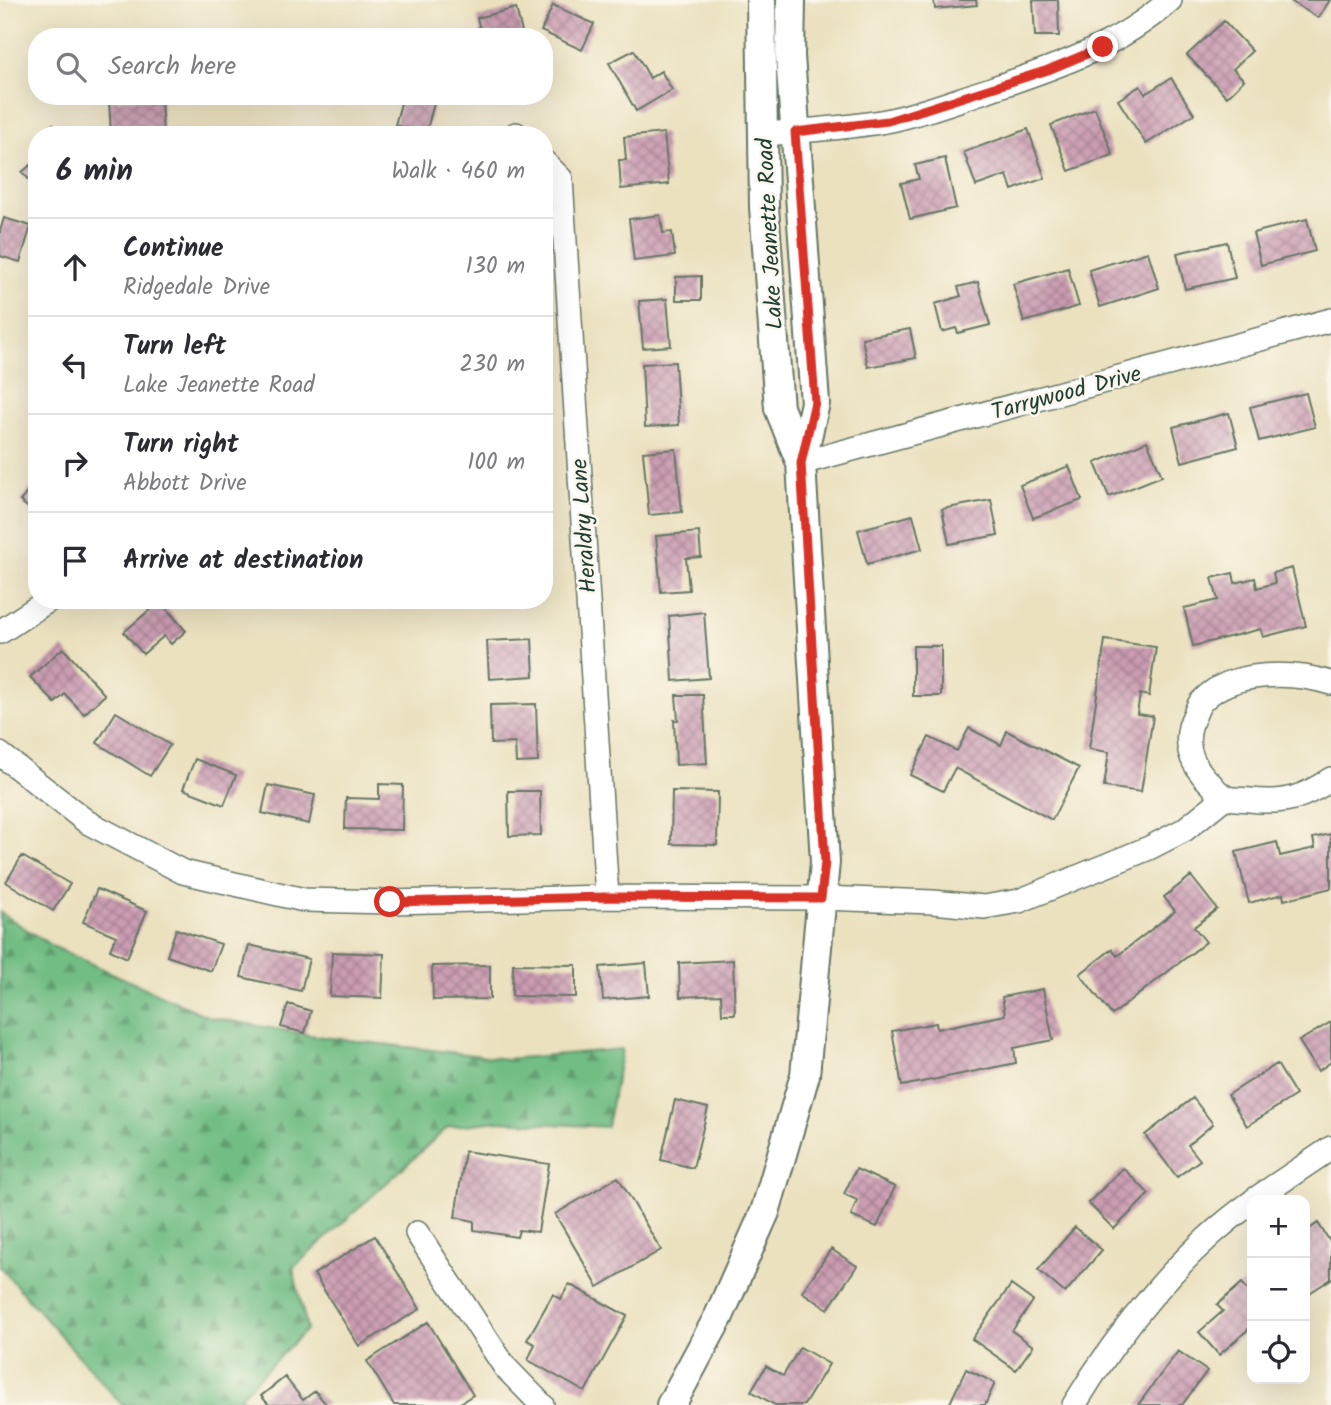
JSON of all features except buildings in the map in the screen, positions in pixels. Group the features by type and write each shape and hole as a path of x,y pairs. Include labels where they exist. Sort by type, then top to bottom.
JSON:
{"street":[{"name":"Lake Jeanette Road","path":"761,0 764,206 779,408 801,463"},
{"name":"Lake Jeanette Road","path":"671,1405 719,1316 765,1212 805,1075 825,862 801,463 815,402 790,56 791,0"},
{"path":"764,134 888,121 1048,70 1103,47 1147,21 1170,0"},
{"name":"Heraldry Lane","path":"553,171 561,179 607,897"},
{"name":"Tarrywood Drive","path":"801,463 1331,320"},
{"path":"0,632 35,609"},
{"path":"1331,683 1301,676 1258,676 1225,685 1202,700 1190,722 1187,748 1200,774 1225,797 1290,801 1331,779"},
{"path":"0,754 87,822 183,872 304,900 390,902 607,897 821,898 933,902 984,907 1019,901 1149,848 1184,830 1225,797"},
{"path":"1262,1195 1331,1148"},
{"path":"1074,1405 1092,1375 1150,1297 1228,1219 1247,1205"},
{"path":"417,1233 505,1367 542,1405"}],"green space":[{"path":"0,912 52,946 209,1017 315,1036 507,1059 622,1049 607,1127 498,1121 448,1127 293,1268 307,1329 240,1396 248,1405 122,1405 0,1267"}],"route":[{"path":"390,902 607,897 821,898 825,862 801,463 815,402 795,132 888,121 1048,70 1103,47"}]}
